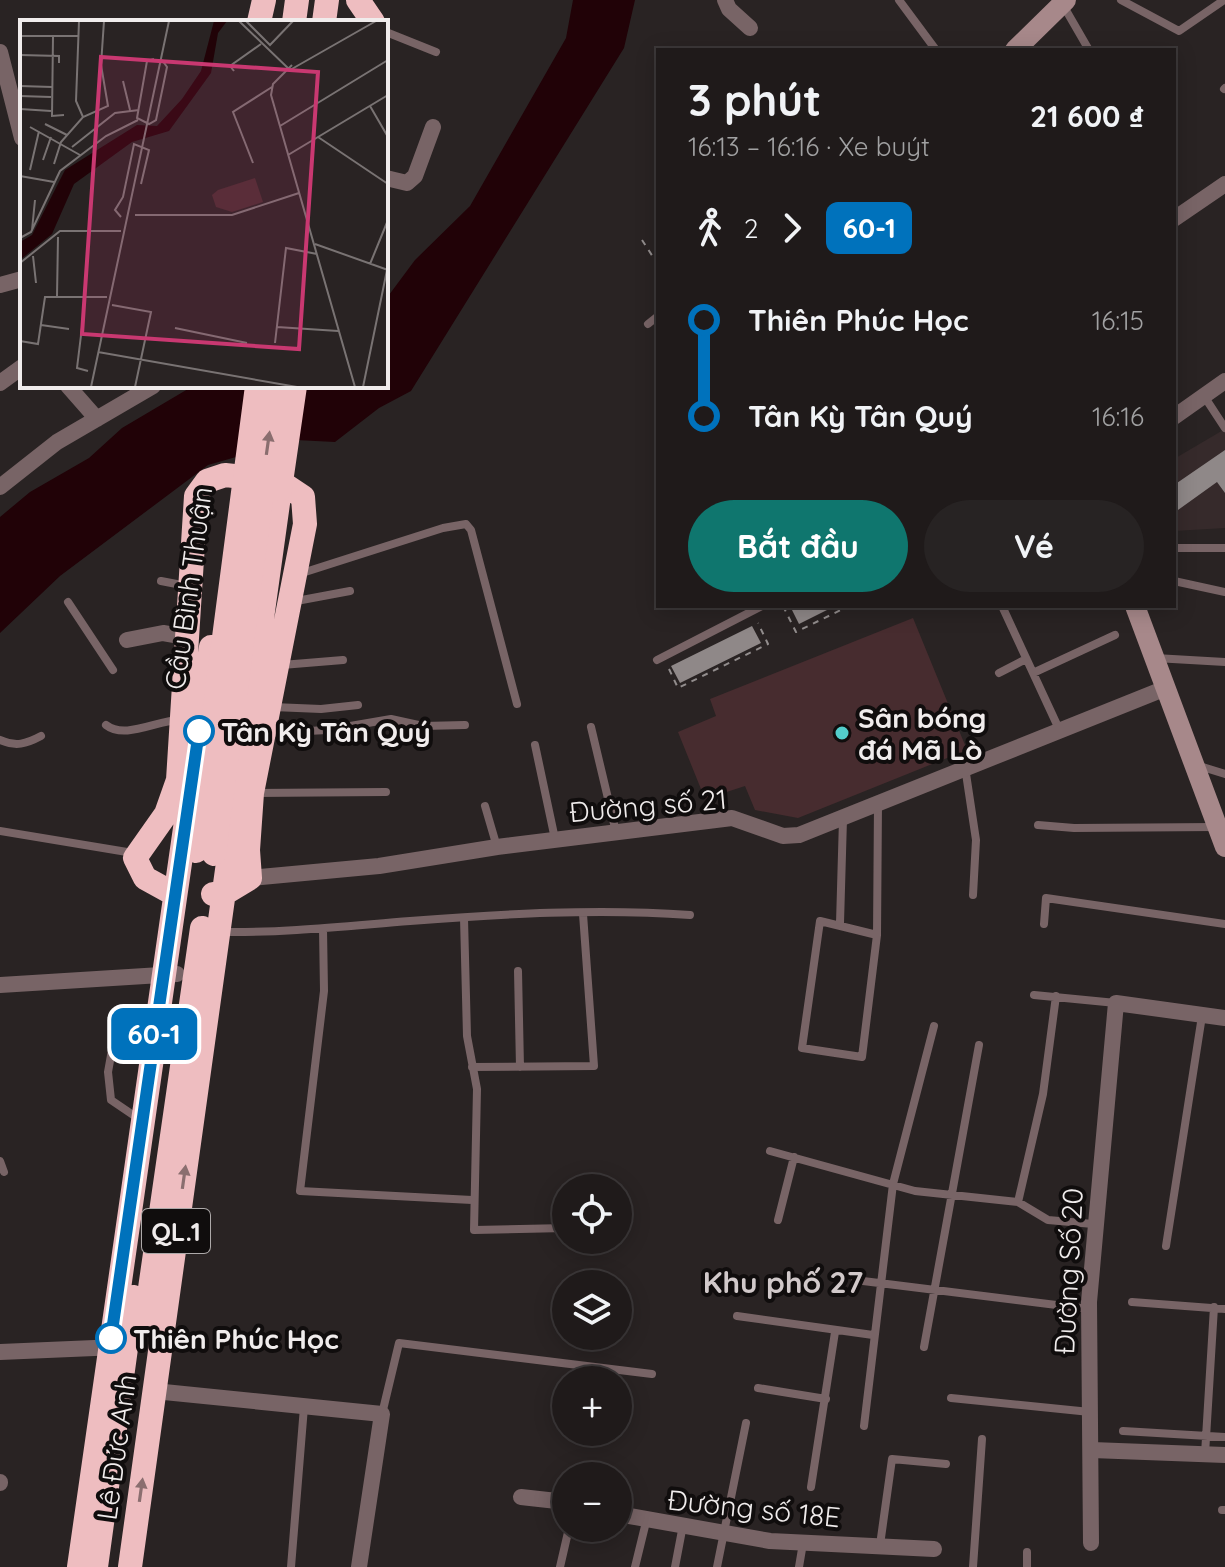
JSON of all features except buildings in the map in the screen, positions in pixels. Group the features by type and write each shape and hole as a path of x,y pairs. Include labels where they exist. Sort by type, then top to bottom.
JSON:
{"highway":[{"path":"259,20 264,0"},
{"path":"314,13 343,0"},
{"path":"358,0 372,20"},
{"name":"Cầu Bình Thuận","path":"174,894 246,388"},
{"name":"Cầu Bình Thuận","path":"205,852 257,388"},
{"name":"QL.1","path":"205,852 276,388"},
{"name":"Lê Đức Anh","path":"112,1567 190,994 233,812 295,388"},
{"path":"174,894 145,878 136,864 136,854 158,827 173,798 192,587 196,496 207,481 225,475 279,481 303,497 305,524 252,793 248,850 250,878 215,894"},
{"name":"Lê Đức Anh","path":"130,1567 217,931 215,894 205,852"},
{"name":"Lê Đức Anh","path":"134,1235 143,1121 156,1018 205,852"},
{"name":"Lê Đức Anh","path":"79,1567 118,1347 171,973 174,894"},
{"name":"Lê Đức Anh","path":"96,1567 118,1347"}],"main road":[{"path":"1026,46 1064,2"},
{"path":"1136,608 1225,847"}],"street":[{"path":"725,0 729,9 750,28"},
{"path":"0,52 20,130"},
{"path":"388,178 407,183 415,176 433,127"},
{"path":"1176,218 1225,184"},
{"path":"0,285 20,280"},
{"path":"0,383 20,368"},
{"path":"1176,416 1225,381"},
{"path":"70,388 97,419"},
{"path":"0,487 57,442 150,388"},
{"path":"127,640 163,633 186,637"},
{"name":"Đường số 21","path":"250,878 379,866 555,839 732,818 783,836 799,835 1166,688"},
{"path":"0,985 171,973"},
{"path":"1116,1003 1225,1018"},
{"name":"Đường Số 20","path":"1091,1543 1089,1309 1093,1224 1116,1003"},
{"path":"0,1352 118,1347"},
{"path":"154,1391 382,1414 359,1567"},
{"path":"1092,1450 1225,1455"},
{"path":"521,1497 552,1500"},
{"name":"Đường số 18E","path":"632,1518 770,1541 934,1549"}],"lane":[{"path":"899,0 935,48"},
{"path":"1121,0 1179,31 1224,0"},
{"path":"1064,2 1088,48"},
{"path":"388,33 436,52"},
{"path":"648,324 656,318"},
{"path":"1203,396 1225,428"},
{"path":"294,575 443,528 466,524 471,530 517,704"},
{"path":"1176,548 1225,548"},
{"path":"161,581 192,587"},
{"path":"1176,581 1225,592"},
{"path":"288,603 350,591"},
{"path":"68,602 113,670"},
{"path":"660,659 758,608"},
{"path":"1003,608 1059,729"},
{"path":"1033,673 1115,635"},
{"path":"1154,658 1225,662"},
{"path":"999,673 1026,659"},
{"path":"277,665 343,660"},
{"path":"268,707 321,709 358,705"},
{"path":"263,733 327,730 391,719 423,726 465,725"},
{"path":"106,725 114,731 129,731 149,724 181,720"},
{"path":"591,727 616,832"},
{"path":"0,740 10,745 25,744 41,736"},
{"path":"535,745 555,839"},
{"path":"1195,765 1225,774"},
{"path":"965,766 976,840 973,895"},
{"path":"252,793 386,792"},
{"path":"877,935 840,923 820,921 802,1048 862,1057 877,935 878,802"},
{"path":"485,806 497,847"},
{"path":"840,923 843,818"},
{"path":"1038,825 1074,828 1217,827"},
{"path":"0,831 136,854"},
{"path":"1044,924 1046,898 1225,924"},
{"path":"217,931 323,929 464,918 639,911 690,915"},
{"path":"472,1067 594,1066 583,914"},
{"path":"464,918 467,1036 477,1089 472,1200 474,1230 552,1228"},
{"path":"323,929 324,991 300,1191 472,1200"},
{"path":"518,971 520,1067"},
{"path":"1034,995 1116,1003"},
{"path":"1018,1202 1043,1094 1056,996"},
{"path":"1166,1246 1202,1015"},
{"path":"143,1121 111,1100 108,1072 115,1033 136,1020 156,1018"},
{"path":"864,1426 893,1184 934,1026"},
{"path":"924,1347 979,1045"},
{"path":"770,1151 893,1184 950,1195 1018,1202 1048,1220 1093,1224"},
{"path":"778,1220 794,1157"},
{"path":"0,1161 4,1172"},
{"path":"855,1280 880,1286 1089,1309"},
{"path":"1132,1302 1225,1309"},
{"path":"1205,1455 1214,1307"},
{"path":"737,1316 873,1335"},
{"path":"811,1487 835,1332"},
{"path":"382,1414 399,1343 652,1374"},
{"path":"758,1388 826,1399"},
{"path":"951,1398 1090,1412"},
{"path":"293,1567 304,1407"},
{"path":"717,1567 746,1423"},
{"path":"1123,1431 1225,1437"},
{"path":"973,1567 982,1439"},
{"path":"880,1545 892,1459 946,1464"},
{"path":"635,1567 646,1522"},
{"path":"675,1567 683,1525"},
{"path":"560,1567 566,1542"},
{"path":"799,1567 803,1542"},
{"path":"1027,1552 1027,1567"}],"path":[{"path":"642,240 656,257"},
{"path":"784,608 796,632 845,608"},
{"path":"660,659 678,688 768,644 752,611"}],"shaded area":[{"path":"573,0 635,0 624,48 411,391 379,408 335,442 296,440 208,465 60,576 0,633 0,517 30,492 89,458 122,428 190,388 388,388 388,296 415,260 470,206 566,38"},
{"path":"1225,429 1225,528 1176,531 1176,458"},
{"name":"Sân bóng đá Mã Lò","path":"913,618 967,750 798,818 755,810 745,786 705,799 678,732 716,716 710,699"}],"bus line":[{"name":"60-1","path":"111,1338 199,731"}],"place":[{"name":"Tân Kỳ Tân Quý","path":"199,731"},
{"name":"Sân bóng đá Mã Lò","path":"842,733"},
{"name":"Thiên Phúc Học","path":"111,1338"}],"district":[{"name":"Khu phố 27","path":"783,1282"}]}
